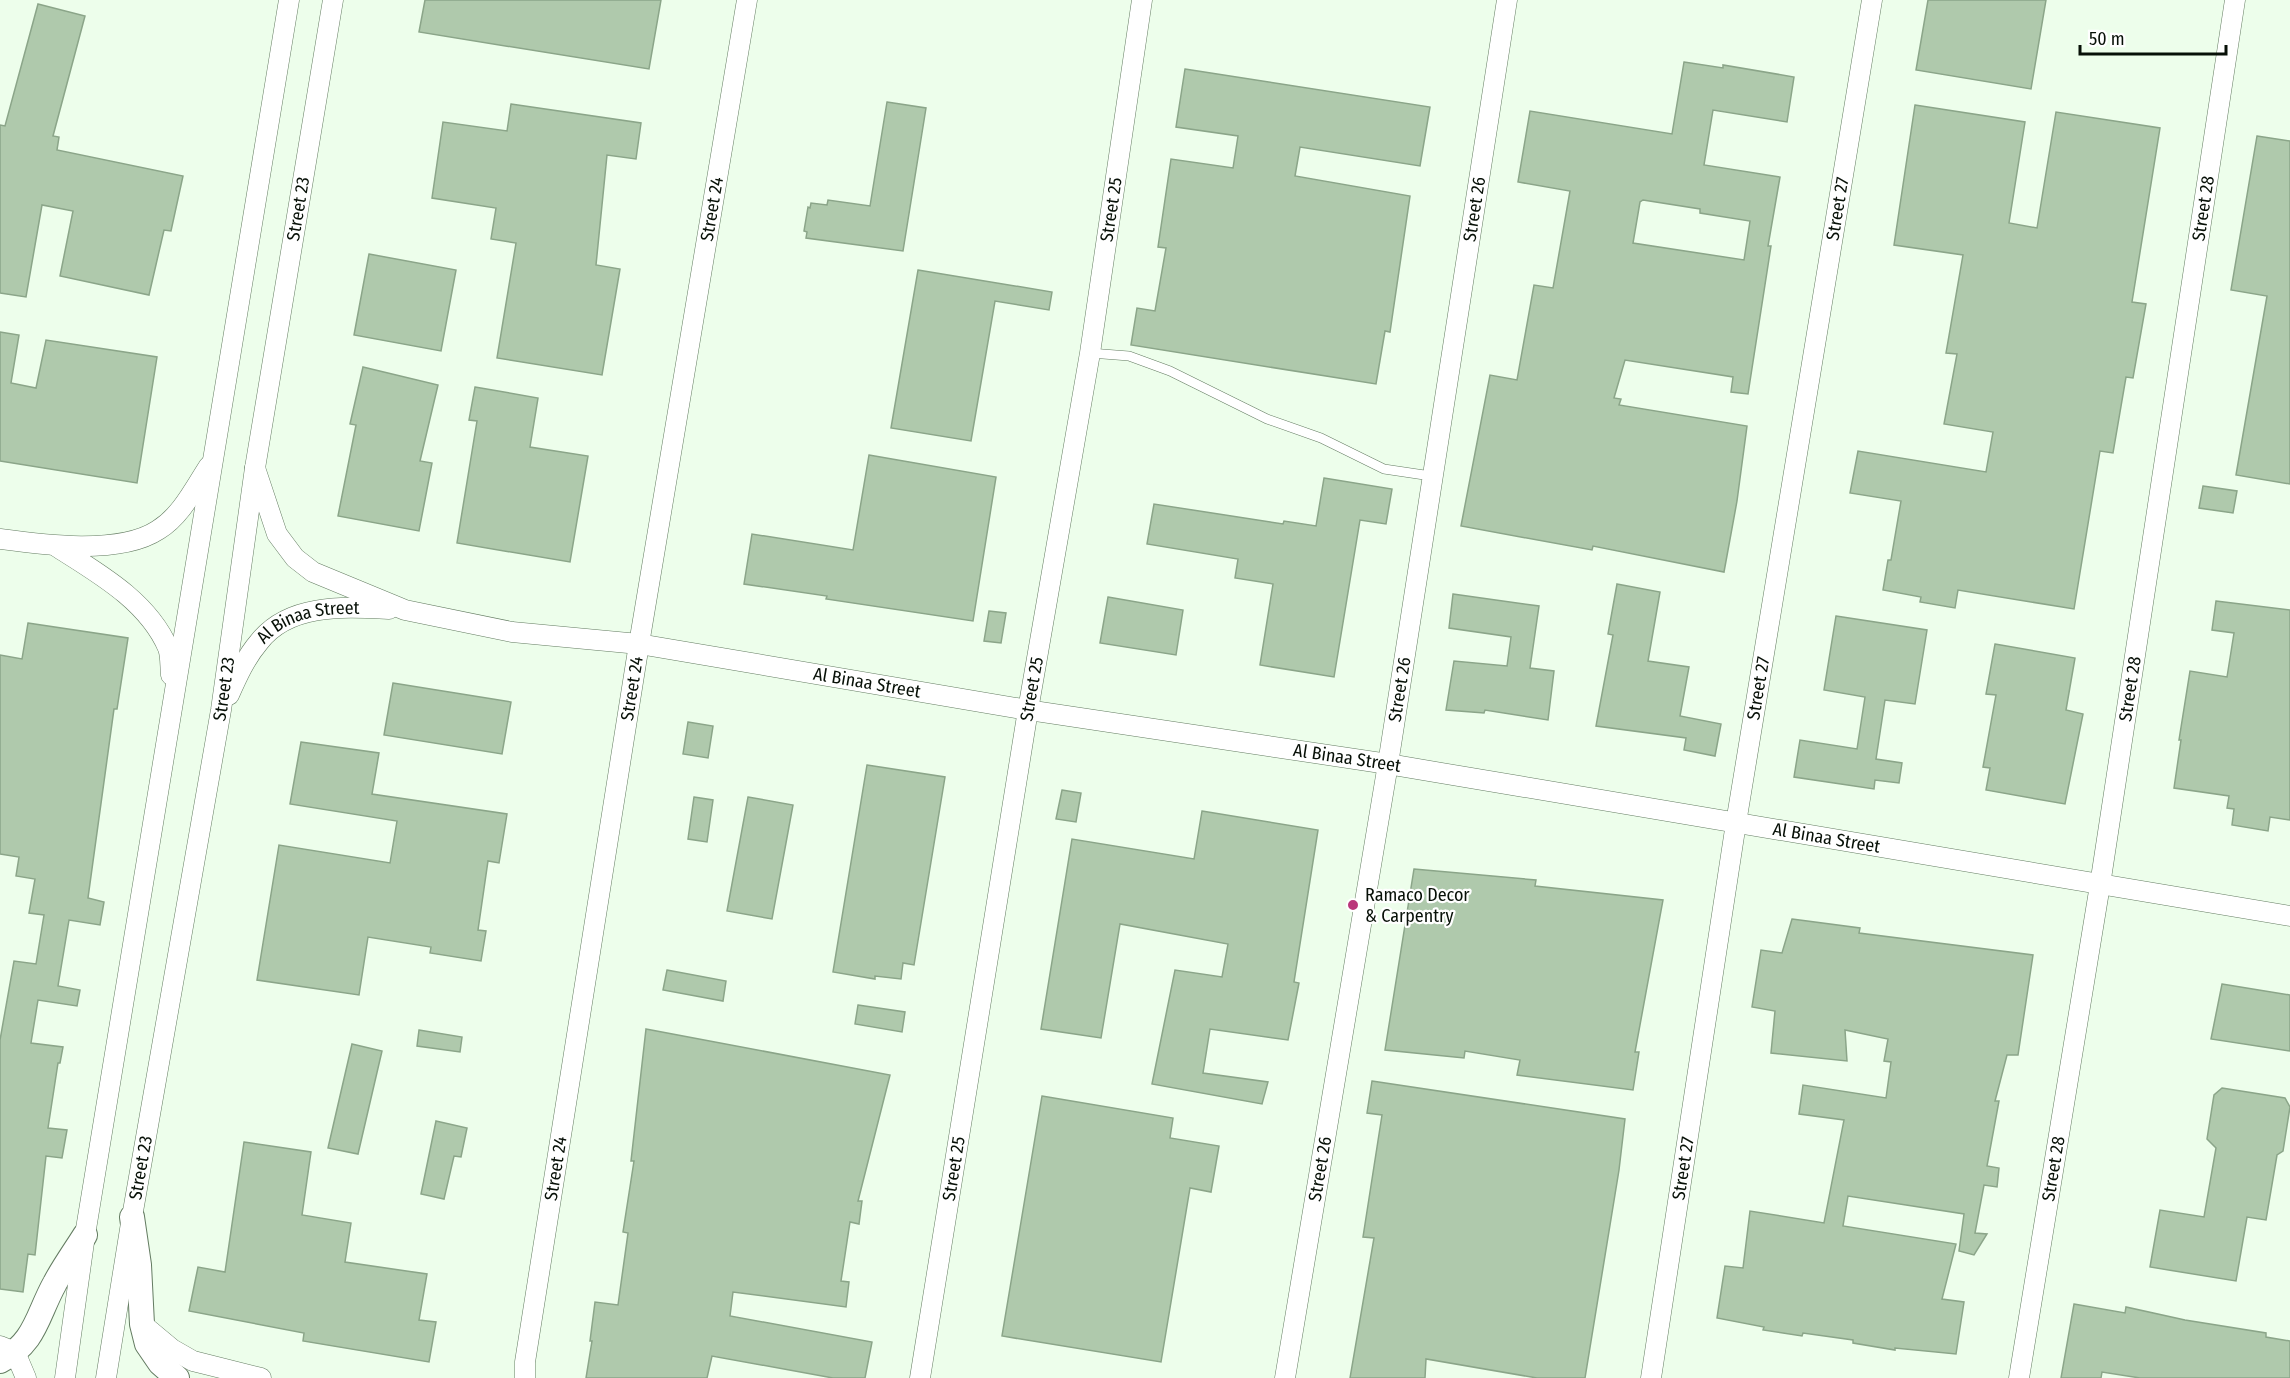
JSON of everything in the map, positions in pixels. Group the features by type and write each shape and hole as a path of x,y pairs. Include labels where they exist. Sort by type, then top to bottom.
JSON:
{"street":[{"path":"65,1378 85,1235 289,0"},
{"name":"Street 23","path":"106,1378 221,711 255,468 333,0"},
{"name":"Street 24","path":"525,1378 527,1350 639,644 747,0"},
{"name":"Street 25","path":"920,1378 1028,710 1090,353 1143,0"},
{"name":"Street 26","path":"1285,1378 1388,764 1431,476 1507,0"},
{"name":"Street 27","path":"1651,1378 1736,823 1872,0"},
{"name":"Street 28","path":"2019,1378 2100,885 2235,0"},
{"path":"0,539 57,547 118,543 138,539 158,531 179,512 213,460"},
{"name":"Al Binaa Street","path":"255,468 277,534 296,558 313,572 405,610"},
{"path":"57,547 118,588 139,607 154,625 169,649 173,703"},
{"name":"Al Binaa Street","path":"221,711 241,669 260,640 289,617 340,607 405,610 512,632 639,644 1028,710 1388,764 2290,916"},
{"path":"132,1217 139,1265 142,1324 147,1344 160,1363 177,1378"},
{"path":"26,1378 5,1353 24,1345 37,1325 54,1283 85,1235"},
{"path":"142,1324 172,1349 193,1361 261,1378"}],"lane":[{"path":"1090,353 1129,356 1170,371 1267,419 1321,438 1384,469 1431,476"}],"building":[{"path":"425,0 661,0 649,69 419,32"},
{"path":"1928,0 2046,0 2031,89 1916,70"},
{"path":"38,4 85,16 53,136 59,137 57,150 183,176 171,231 164,230 149,295 60,276 73,211 42,205 26,297 0,293 0,125 5,126"},
{"path":"1684,62 1723,68 1723,65 1794,77 1787,122 1713,110 1704,165 1780,177 1768,246 1771,246 1748,394 1731,392 1733,377 1625,360 1614,398 1621,399 1619,405 1747,426 1724,572 1593,546 1592,550 1461,526 1490,375 1517,380 1534,285 1553,288 1570,191 1518,182 1530,111 1672,134","holes":["1643,200 1700,209 1700,213 1750,221 1744,260 1633,243 1640,202"]},
{"path":"1185,69 1430,107 1420,166 1300,147 1295,176 1410,196 1390,332 1385,331 1376,384 1131,345 1137,308 1155,311 1166,248 1158,247 1171,159 1233,168 1238,136 1176,127"},
{"path":"887,102 926,108 903,251 806,238 807,232 804,231 808,207 810,208 811,203 827,205 828,200 870,206"},
{"path":"511,104 641,123 636,159 607,155 596,265 620,269 602,375 497,358 516,243 491,239 496,208 432,198 443,122 507,131"},
{"path":"1915,105 2025,122 2009,223 2037,228 2056,112 2160,128 2132,302 2146,304 2133,378 2126,377 2113,453 2100,451 2074,609 1958,590 1955,608 1920,602 1921,597 1883,590 1888,560 1891,560 1901,501 1850,493 1858,451 1986,472 1993,432 1944,424 1957,354 1946,353 1963,255 1894,245"},
{"path":"2257,136 2290,141 2290,484 2236,475 2267,296 2231,290"},
{"path":"369,254 456,270 441,351 354,335"},
{"path":"918,270 1052,292 1049,310 995,301 971,441 891,428"},
{"path":"0,332 19,335 11,383 36,388 46,340 157,357 137,483 0,461"},
{"path":"363,367 438,385 420,461 432,463 419,531 338,516 356,425 350,424"},
{"path":"475,387 538,398 530,447 588,456 570,562 457,543 477,421 469,420"},
{"path":"869,455 996,477 973,621 744,584 752,534 853,550"},
{"path":"1324,478 1392,489 1386,524 1360,520 1334,677 1260,665 1273,584 1235,578 1238,559 1147,544 1154,504 1283,524 1284,521 1316,526"},
{"path":"2203,486 2237,491 2233,513 2199,508"},
{"path":"1617,584 1660,592 1648,661 1689,667 1680,716 1721,724 1715,756 1684,750 1686,738 1596,726 1613,635 1608,634"},
{"path":"1453,594 1539,606 1530,668 1554,671 1548,720 1485,710 1484,713 1446,710 1454,661 1507,666 1511,637 1449,628"},
{"path":"1108,597 1183,610 1176,655 1100,643"},
{"path":"2216,601 2290,610 2290,820 2270,817 2268,831 2232,825 2234,809 2227,808 2229,796 2174,788 2190,671 2227,677 2234,633 2212,630"},
{"path":"989,611 1006,613 1001,643 984,641"},
{"path":"1836,616 1927,630 1915,704 1885,700 1876,759 1902,763 1899,783 1875,780 1874,789 1794,777 1800,740 1857,749 1865,697 1824,690"},
{"path":"28,623 128,638 117,709 114,709 88,898 104,902 100,925 69,920 58,986 80,990 77,1006 38,1000 31,1043 63,1047 60,1063 58,1063 48,1128 67,1130 62,1158 46,1156 35,1255 28,1254 23,1292 0,1289 0,1040 14,961 36,964 44,915 29,913 35,879 16,876 19,857 0,854 0,655 22,659"},
{"path":"1995,644 2075,658 2066,710 2083,714 2065,804 1986,790 1990,768 1983,767 1996,695 1986,694"},
{"path":"393,683 511,702 502,754 384,735"},
{"path":"688,722 713,726 708,758 683,754"},
{"path":"301,742 379,753 372,794 507,814 499,863 488,861 478,930 486,931 481,961 430,953 431,947 368,937 359,995 257,980 279,845 390,863 397,821 290,804"},
{"path":"867,765 945,777 914,965 903,963 901,979 875,976 875,979 833,972"},
{"path":"1062,790 1081,793 1076,822 1056,819"},
{"path":"694,797 713,800 707,842 688,839"},
{"path":"748,797 793,805 772,919 727,911"},
{"path":"1202,811 1318,830 1294,982 1299,983 1288,1040 1210,1029 1203,1073 1268,1082 1262,1104 1152,1084 1175,970 1222,977 1228,944 1120,924 1101,1038 1041,1029 1072,839 1194,859"},
{"path":"1414,869 1536,880 1535,886 1663,900 1635,1052 1639,1052 1633,1090 1517,1075 1520,1060 1465,1051 1464,1058 1385,1050"},
{"path":"1792,919 1860,928 1859,933 2033,955 2018,1055 2007,1055 1995,1101 1999,1101 1987,1166 1999,1168 1997,1187 1984,1185 1975,1233 1987,1234 1974,1255 1959,1251 1964,1214 1848,1196 1843,1226 1956,1244 1942,1299 1964,1302 1956,1354 1895,1348 1895,1350 1853,1343 1853,1340 1803,1333 1802,1336 1763,1330 1764,1327 1717,1318 1725,1266 1743,1268 1750,1211 1824,1223 1844,1120 1799,1114 1803,1085 1886,1098 1891,1062 1884,1061 1888,1039 1845,1030 1847,1061 1771,1053 1775,1011 1752,1007 1761,950 1782,953"},
{"path":"667,970 726,981 723,1001 663,990"},
{"path":"2222,984 2290,995 2290,1051 2211,1039"},
{"path":"858,1005 905,1012 902,1032 855,1024"},
{"path":"646,1029 890,1075 858,1201 862,1201 859,1224 850,1222 841,1281 849,1282 846,1307 733,1292 730,1316 872,1342 865,1378 833,1378 712,1356 707,1378 586,1378 595,1302 618,1305 628,1233 623,1232 634,1161 631,1161"},
{"path":"419,1030 462,1037 460,1052 417,1046"},
{"path":"352,1044 382,1051 358,1154 328,1148"},
{"path":"1372,1081 1625,1119 1619,1170 1585,1378 1537,1378 1426,1359 1425,1378 1350,1378 1374,1238 1363,1237 1382,1115 1367,1113"},
{"path":"2222,1088 2285,1098 2290,1107 2283,1151 2277,1155 2266,1220 2247,1217 2236,1281 2150,1267 2160,1210 2204,1217 2216,1148 2207,1139 2214,1095"},
{"path":"1042,1096 1173,1118 1170,1138 1219,1146 1211,1192 1190,1188 1161,1362 1002,1336"},
{"path":"436,1121 467,1128 461,1157 454,1156 444,1199 421,1194"},
{"path":"244,1142 311,1152 302,1215 351,1223 345,1262 427,1274 419,1320 436,1322 429,1362 303,1341 304,1333 189,1311 198,1267 225,1272"},
{"path":"2074,1304 2125,1313 2126,1307 2185,1320 2266,1333 2266,1337 2290,1341 2290,1378 2140,1378 2102,1372 2101,1378 2061,1378"}],"place":[{"name":"Ramaco Decor & Carpentry","path":"1353,905"}]}
